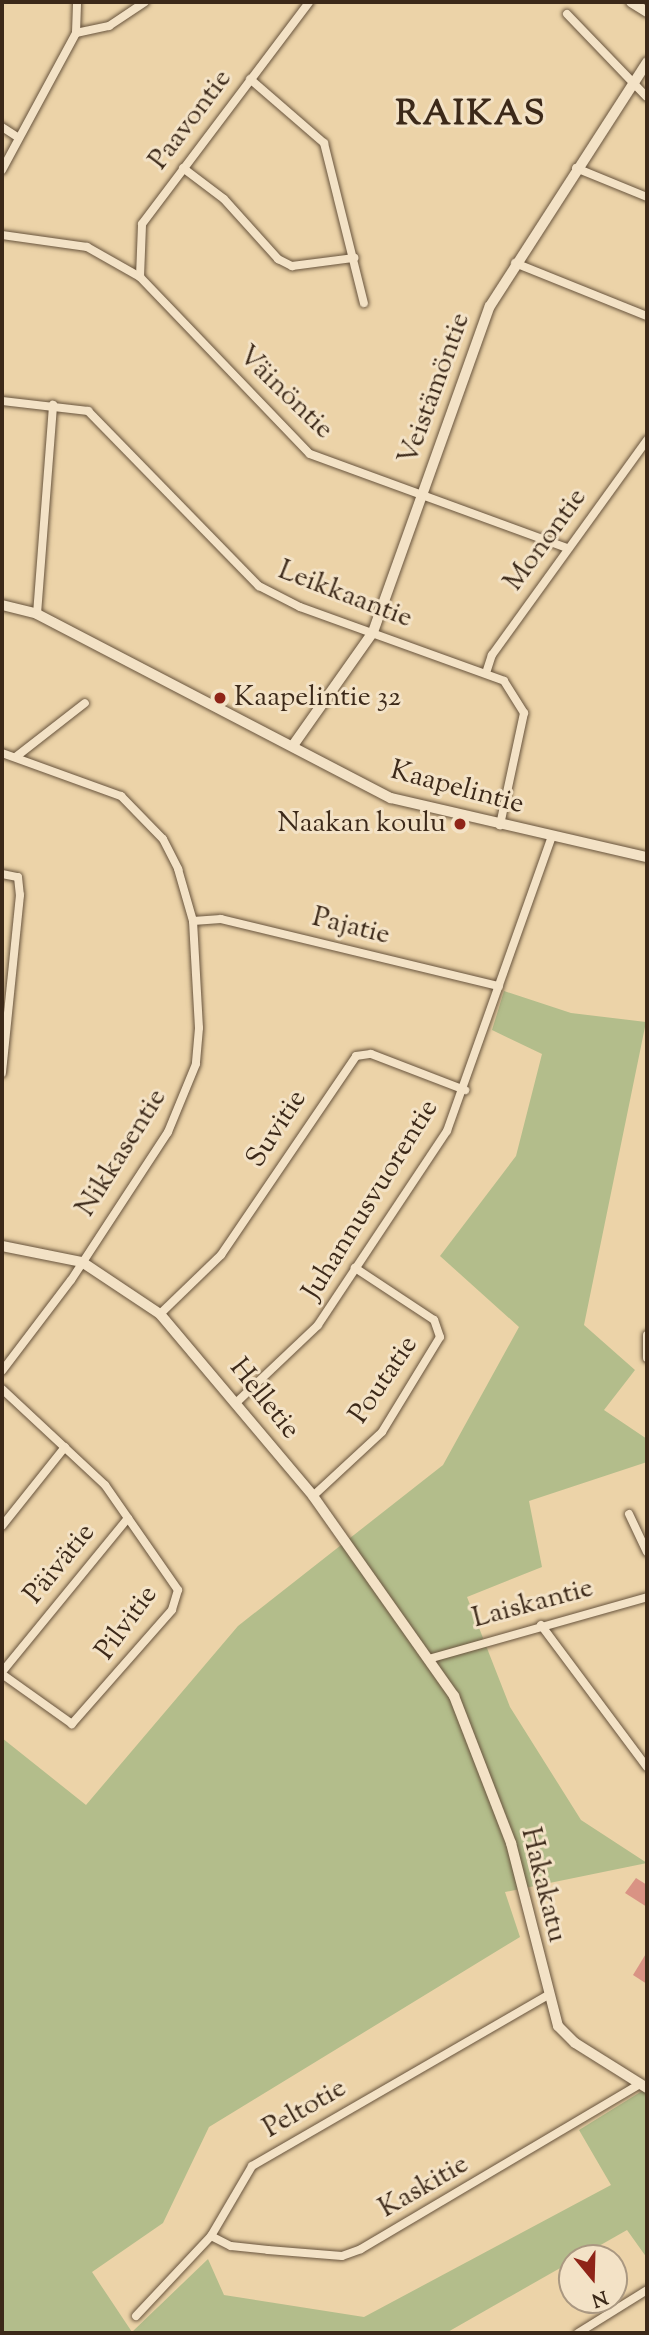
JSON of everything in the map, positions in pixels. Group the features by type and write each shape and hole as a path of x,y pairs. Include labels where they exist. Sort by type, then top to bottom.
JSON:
{"street":[{"path":"2,170 16,136 53,82 76,33 77,2"},
{"path":"76,33 109,26 145,2"},
{"name":"Paavontie","path":"140,277 142,224 309,2"},
{"path":"631,2 647,12"},
{"path":"567,14 647,97"},
{"name":"Veistämöntie","path":"294,744 373,632 490,306 576,168 647,62"},
{"path":"250,79 324,143 364,303"},
{"path":"2,127 16,136"},
{"path":"183,168 223,199 278,259 292,266 354,258"},
{"path":"576,168 647,197"},
{"name":"Väinöntie","path":"2,235 87,247 140,277 310,454 567,548"},
{"path":"515,263 610,306 647,316"},
{"name":"Leikkaantie","path":"2,401 88,411 259,586 373,632 487,670 511,688 524,713 500,825"},
{"path":"37,614 53,405"},
{"name":"Monontie","path":"487,670 492,655 647,439"},
{"name":"Kaapelintie","path":"2,605 37,614 294,744 391,798 500,825 647,856"},
{"path":"17,756 85,703"},
{"name":"Nikkasentie","path":"2,753 99,785 141,812 178,869 193,921 196,1064 168,1132 82,1262 2,1371"},
{"name":"Juhannusvuorentie","path":"238,1401 295,1352 447,1131 465,1090 552,836"},
{"path":"2,874 18,877 6,968 2,1073"},
{"name":"Pajatie","path":"193,921 220,919 499,986"},
{"name":"Suvitie","path":"160,1314 221,1255 356,1056 371,1054 465,1090"},
{"name":"Helletie","path":"2,1245 82,1262 160,1314 238,1401 313,1496 432,1658"},
{"name":"Poutatie","path":"313,1496 382,1432 440,1337 434,1320 355,1268"},
{"path":"646,1357 647,1335"},
{"name":"Pilvitie","path":"2,1389 105,1485 172,1576 178,1590 172,1610 72,1724 2,1673"},
{"path":"2,1525 65,1447"},
{"path":"629,1514 647,1552"},
{"name":"Päivätie","path":"2,1673 128,1518"},
{"name":"Laiskantie","path":"432,1658 647,1597"},
{"path":"541,1625 647,1767"},
{"name":"Hakakatu","path":"432,1658 454,1696 502,1815 547,1996 564,2034 644,2086"},
{"name":"Peltotie","path":"136,2316 211,2236 252,2166 547,1996"},
{"name":"Kaskitie","path":"211,2236 231,2246 342,2256 361,2249 644,2086"},
{"path":"578,2333 647,2290"}],"green space":[{"path":"504,991 571,1013 646,1022 584,1325 635,1370 604,1410 647,1439 647,1462 529,1501 542,1567 467,1597 510,1707 581,1820 647,1863 505,1892 520,1937 209,2127 163,2223 92,2272 132,2332 208,2259 224,2295 364,2317 611,2185 579,2130 642,2091 647,2091 647,2258 627,2230 602,2244 558,2244 558,2269 446,2333 2,2333 2,1738 86,1805 238,1626 443,1465 519,1327 440,1256 516,1156 542,1054 492,1030"}],"building":[{"path":"636,1878 647,1885 647,1907 625,1893"},
{"path":"647,1952 647,1984 633,1975"}],"place":[{"name":"Kaapelintie 32","path":"220,698"},
{"name":"Naakan koulu","path":"460,824"}],"district":[{"name":"RAIKAS","path":"471,116"}]}
